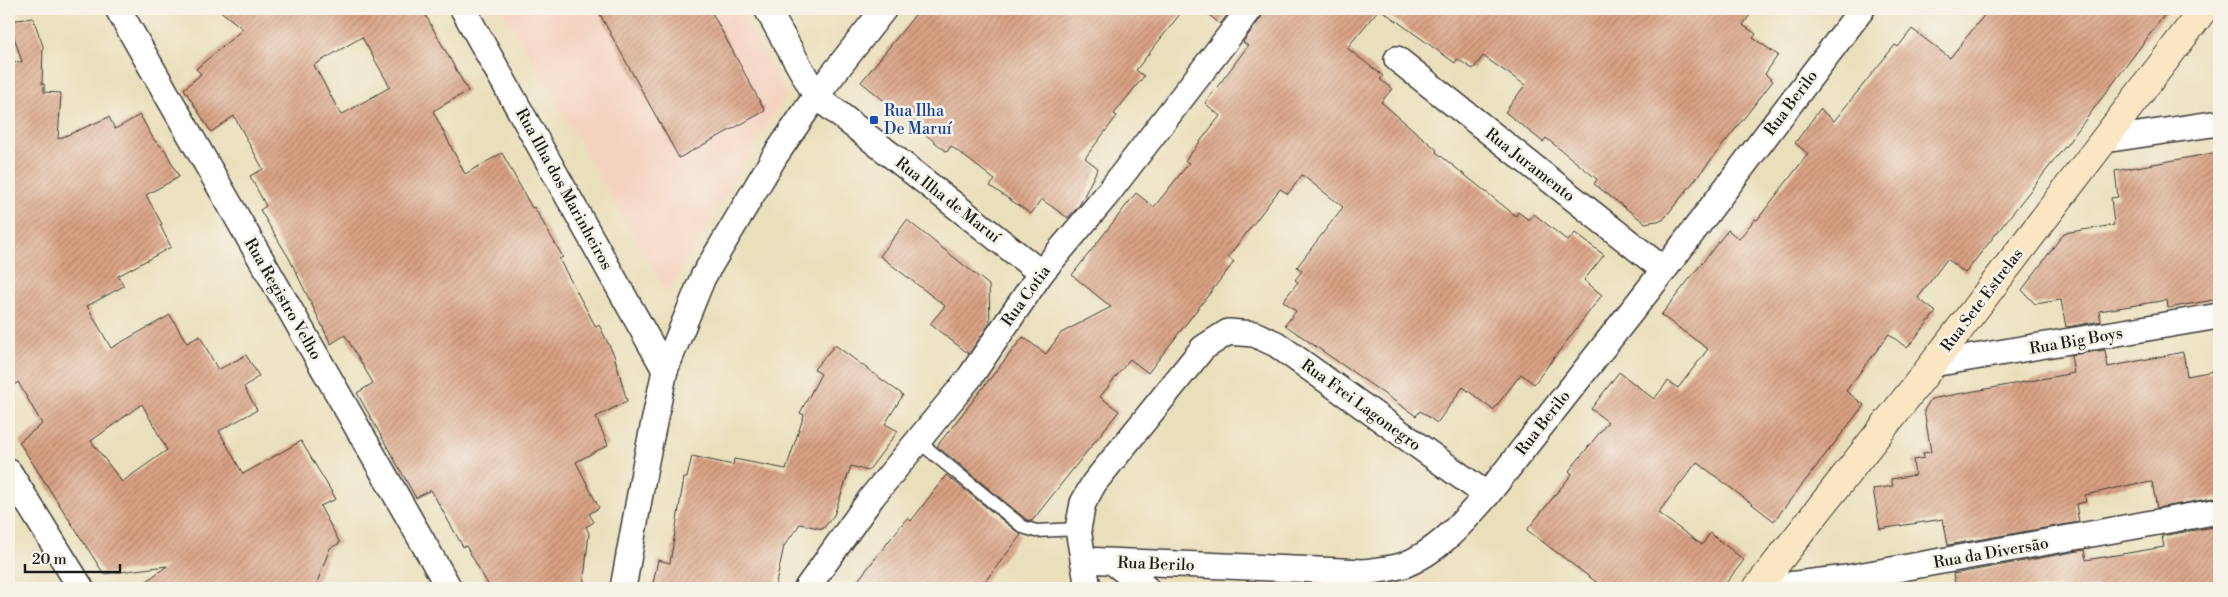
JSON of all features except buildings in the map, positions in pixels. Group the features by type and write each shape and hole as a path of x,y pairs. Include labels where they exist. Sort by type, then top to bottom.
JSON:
{"street":[{"name":"Rua Registro Velho","path":"118,9 449,588"},
{"name":"Rua Ilha dos Marinheiros","path":"463,9 665,370"},
{"name":"Rua Ilha de Maruí","path":"767,9 816,96 1041,273"},
{"path":"623,588 665,370 704,277 775,156 816,96 884,9"},
{"name":"Rua Cotia","path":"807,588 872,497 970,377 1041,273 1105,197 1250,9"},
{"name":"Rua Berilo","path":"1083,560 1114,563 1365,572 1403,565 1435,548 1460,526 1487,495 1664,270 1862,9"},
{"name":"Rua Sete Estrelas","path":"1758,588 1933,364 2204,9"},
{"name":"Rua Juramento","path":"1397,59 1664,270"},
{"path":"2104,140 2219,124"},
{"name":"Rua Big Boys","path":"1933,364 2219,316"},
{"name":"Rua Frei Lagonegro","path":"1078,529 1083,503 1094,483 1203,348 1228,332 1254,334 1276,344 1487,495"},
{"path":"9,472 81,588"},
{"name":"Rua da Diversão","path":"1762,588 1847,578 2219,511"},
{"path":"1078,529 1088,588"},
{"path":"1114,563 1146,588"}],"lane":[{"path":"918,441 1023,527 1036,531 1078,529"}],"shaded area":[{"path":"502,9 739,9 786,94 667,292"}],"place":[{"name":"Rua Ilha De Maruí","path":"874,120"}]}
